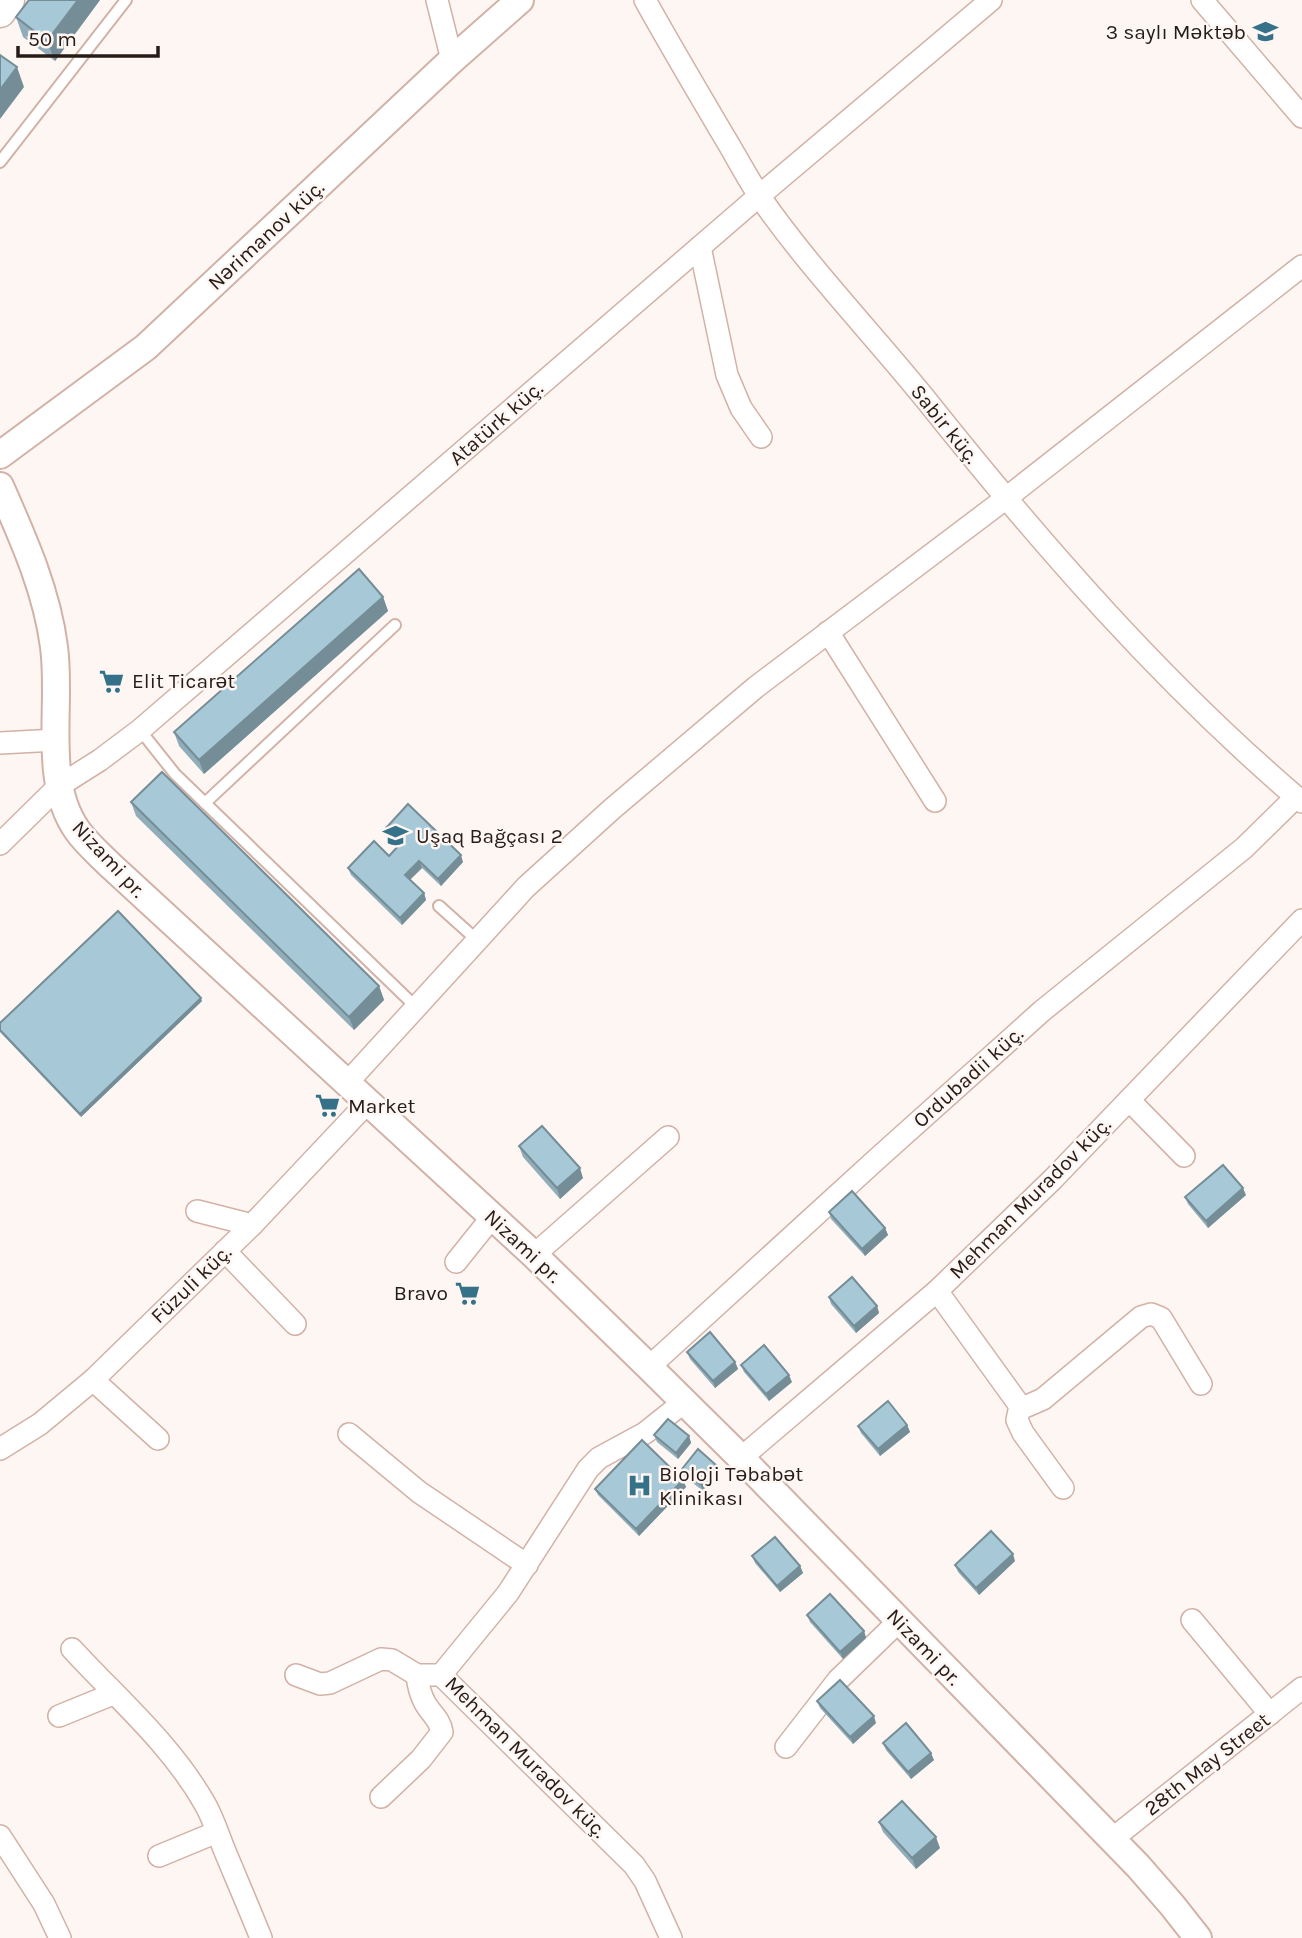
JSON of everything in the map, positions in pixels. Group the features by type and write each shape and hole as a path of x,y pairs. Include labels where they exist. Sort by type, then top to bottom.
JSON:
{"main road":[{"path":"0,12 9,0"}],"street":[{"path":"437,0 452,61"},
{"name":"Nərimanov küç.","path":"0,455 146,347 520,0"},
{"name":"Sabir küç.","path":"645,0 759,196 1004,499 1118,626 1241,748 1299,800"},
{"name":"Atatürk küç.","path":"0,844 59,786 140,730 759,196 991,0"},
{"path":"1202,0 1302,117"},
{"path":"700,247 727,375 740,408 761,437"},
{"path":"347,1083 526,887 756,687 1004,499 1302,266"},
{"name":"Nizami pr.","path":"0,486 32,559 46,608 54,647 59,786 67,813 78,831 110,865 534,1255 649,1367 741,1458 1164,1895 1198,1938"},
{"path":"828,632 935,801"},
{"path":"0,743 56,740"},
{"name":"Ordubadii küç.","path":"649,1367 1042,1011 1244,848 1299,800"},
{"name":"Mehman Muradov küç.","path":"741,1458 937,1291 1053,1179 1302,920"},
{"path":"1129,1100 1184,1156"},
{"name":"Füzuli küç.","path":"0,1449 40,1424 93,1380 252,1225 368,1102"},
{"path":"534,1255 668,1137"},
{"path":"197,1211 252,1225"},
{"path":"456,1262 492,1217"},
{"path":"225,1251 295,1324"},
{"path":"937,1291 1020,1406 1017,1420 1023,1433 1063,1488"},
{"path":"1020,1406 1043,1399 1141,1317 1151,1314 1161,1318 1201,1384"},
{"path":"93,1380 158,1439"},
{"name":"Mehman Muradov küç.","path":"671,1938 645,1881 634,1865 441,1675 492,1614 527,1565 588,1469 598,1458 645,1433 684,1402"},
{"path":"349,1434 419,1492 527,1565"},
{"path":"786,1747 838,1680 899,1620"},
{"path":"1192,1620 1270,1714"},
{"path":"72,1649 166,1748 206,1807 261,1938"},
{"path":"296,1675 320,1684 330,1683 381,1659 392,1660 417,1675 441,1675"},
{"path":"381,1797 421,1759 442,1732 441,1723 426,1705 419,1690 417,1675"},
{"name":"28th May Street","path":"1111,1840 1302,1688"},
{"path":"59,1716 113,1694"},
{"path":"159,1856 217,1832"},
{"path":"0,1836 44,1904 60,1938"}],"lane":[{"path":"0,162 126,0"},
{"path":"205,803 395,625"},
{"path":"140,730 175,774 416,1007"},
{"path":"439,906 478,941"}],"building":[{"path":"29,0 78,0 47,41 16,17"},
{"path":"0,55 17,67 0,90"},
{"path":"359,569 383,597 199,760 174,732"},
{"path":"162,772 379,986 349,1017 131,802"},
{"path":"408,804 461,855 438,879 419,861 405,875 424,893 400,918 348,868 374,841 389,856 401,843 386,828"},
{"path":"118,911 201,998 80,1114 0,1030 0,1023"},
{"path":"542,1126 580,1168 557,1188 519,1146"},
{"path":"1223,1165 1243,1188 1206,1221 1185,1197"},
{"path":"852,1191 885,1228 862,1249 829,1212"},
{"path":"852,1277 877,1306 854,1326 829,1297"},
{"path":"710,1332 735,1362 713,1381 687,1352"},
{"path":"764,1345 789,1375 766,1394 741,1365"},
{"path":"888,1401 907,1425 878,1449 858,1426"},
{"path":"668,1419 689,1436 676,1453 654,1435"},
{"path":"642,1440 683,1480 636,1529 595,1489"},
{"path":"698,1449 716,1465 700,1484 682,1469"},
{"path":"991,1531 1013,1554 976,1588 955,1565"},
{"path":"775,1537 800,1566 777,1586 752,1556"},
{"path":"830,1594 864,1631 840,1652 807,1615"},
{"path":"840,1680 874,1716 850,1737 817,1701"},
{"path":"906,1723 931,1753 908,1772 883,1743"},
{"path":"902,1801 936,1837 912,1858 879,1822"}],"place":[{"name":"3 saylı Məktəb","path":"1266,32"},
{"name":"Elit Ticarət","path":"112,681"},
{"name":"Uşaq Bağçası 2","path":"396,836"},
{"name":"Market","path":"328,1106"},
{"name":"Bravo","path":"468,1293"},
{"name":"Bioloji Təbabət Klinikası","path":"639,1486"}]}
